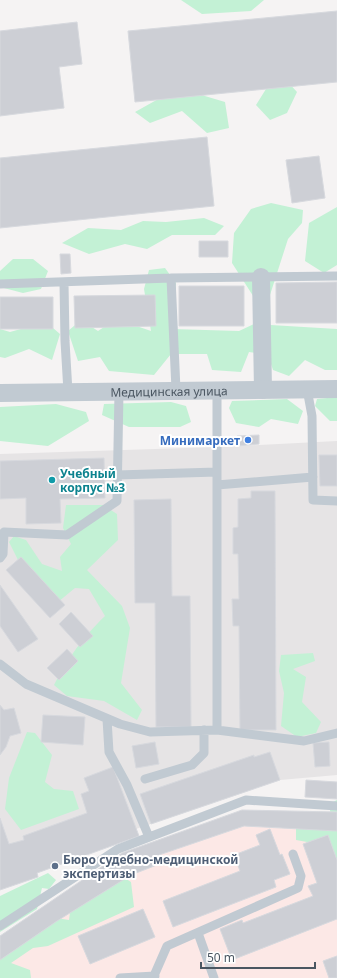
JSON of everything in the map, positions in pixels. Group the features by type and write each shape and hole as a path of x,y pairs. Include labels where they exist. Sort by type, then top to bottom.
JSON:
{"street":[{"path":"261,277 263,390"},
{"name":"Медицинская улица","path":"0,393 337,389"}],"lane":[{"path":"0,284 64,283 171,278 337,276"},
{"path":"171,278 176,390"},
{"path":"64,283 68,392"},
{"path":"307,389 312,416 313,500 337,501"},
{"path":"217,390 217,730"},
{"path":"0,558 3,554 4,532 67,534 117,501 119,392"},
{"path":"118,475 217,472"},
{"path":"217,485 313,477"},
{"path":"0,664 26,684 107,719 150,732 217,730 304,741 337,733"},
{"path":"107,719 109,752 127,785 149,837"},
{"path":"145,780 192,765 204,753 204,730"},
{"path":"0,926 118,849 246,800 337,806"},
{"path":"120,978 154,977 167,946 298,888 301,876 293,854"},
{"path":"198,933 214,978"}],"shaded area":[{"path":"337,441 337,775 280,780 136,829 0,890 0,454 217,447"},
{"path":"244,826 337,831 337,978 0,978 0,960 57,921 131,875 162,863 159,855"}],"green space":[{"path":"181,0 264,0 251,11 202,14"},
{"path":"286,80 297,92 287,113 270,120 256,105 271,81"},
{"path":"178,88 225,102 229,128 207,133 182,111 150,123 135,112"},
{"path":"271,203 303,210 302,223 288,239 270,295 257,302 232,263 234,233 251,209"},
{"path":"337,207 337,265 324,273 305,261 309,223"},
{"path":"204,218 224,226 215,235 172,235 147,249 125,244 89,254 62,243 88,228 121,230 143,221 166,222"},
{"path":"13,259 33,259 48,271 41,289 23,293 0,287 0,271"},
{"path":"165,268 176,283 172,329 239,331 254,324 337,329 337,370 325,370 305,360 289,376 273,370 268,355 249,352 241,372 212,370 207,354 171,354 154,375 109,371 100,357 78,361 68,331 81,320 98,331 116,319 151,331 144,289 149,270"},
{"path":"46,322 60,334 52,360 29,349 5,358 0,357 0,329 10,332"},
{"path":"337,397 337,421 330,421 315,406 317,399"},
{"path":"287,399 303,411 298,424 271,419 259,427 236,423 229,408 232,401"},
{"path":"171,402 186,406 191,422 180,427 129,427 102,415 104,404"},
{"path":"56,404 86,412 89,421 48,446 0,441 0,407"},
{"path":"66,505 103,505 117,514 118,540 87,570 122,606 130,628 121,683 142,710 137,720 104,701 67,696 54,685 76,648 105,616 89,589 75,588 58,602 26,576 9,542 14,536 26,540 42,564 62,571 60,557 71,544 63,528"},
{"path":"313,653 315,661 293,669 306,677 302,702 321,722 316,733 297,737 281,726 284,693 279,671 281,655"},
{"path":"27,732 35,733 52,755 45,782 54,789 73,791 79,809 21,830 5,809 9,778"},
{"path":"337,800 337,882 324,845 296,840 296,824 332,823 329,804"},
{"path":"112,870 131,882 134,907 48,946 33,948 11,963 30,970 31,978 0,978 0,948 44,916 69,920 72,897"},
{"path":"48,873 56,880 49,889 42,888 37,909 0,932 0,896"}],"building":[{"path":"337,11 337,82 135,102 128,31"},
{"path":"77,22 82,64 59,67 64,108 0,116 0,31"},
{"path":"207,137 214,206 0,228 0,158"},
{"path":"319,156 325,198 292,203 286,160"},
{"path":"199,241 228,241 228,257 199,257"},
{"path":"60,254 70,254 71,273 61,274"},
{"path":"337,282 337,323 276,323 276,283"},
{"path":"179,286 244,286 244,326 179,326"},
{"path":"155,295 156,326 75,328 74,296"},
{"path":"0,297 53,297 53,329 0,329"},
{"name":"Минимаркет","path":"259,435 259,444 237,446 237,436"},
{"path":"319,455 337,455 337,486 320,486"},
{"name":"Учебный корпус №3","path":"104,458 105,498 60,499 61,523 26,524 26,498 0,499 0,461"},
{"path":"251,491 275,491 276,730 240,730 239,626 233,626 232,599 239,599 238,554 233,554 233,528 238,527 238,499 251,498"},
{"path":"171,499 172,596 190,596 191,727 156,727 155,603 135,603 134,500"},
{"path":"21,557 65,605 50,618 6,570"},
{"path":"0,585 38,639 18,652 0,626"},
{"path":"71,612 93,636 80,647 59,624"},
{"path":"67,649 78,661 59,680 47,668"},
{"path":"0,705 4,710 14,708 21,733 10,736 6,747 0,755"},
{"path":"43,715 85,717 83,745 41,742"},
{"path":"155,742 159,764 136,768 132,746"},
{"path":"329,742 330,766 315,767 313,743"},
{"path":"270,752 280,780 151,824 140,794 254,755 254,757"},
{"path":"113,767 139,836 37,873 38,877 0,890 0,818 9,844 24,840 23,836 87,813 81,794 89,791 84,778"},
{"path":"306,780 337,782 337,799 305,797"},
{"path":"242,810 337,812 337,831 244,826 159,855 162,863 131,875 57,921 0,960 0,936 122,853"},
{"path":"270,829 280,855 282,854 290,874 274,880 276,887 173,927 163,901 240,871 234,855 260,845 256,835"},
{"path":"328,835 337,860 337,919 232,960 220,929 242,920 243,923 313,896 308,886 317,883 303,844"},
{"path":"143,909 155,937 90,964 78,936"},
{"path":"337,956 337,978 329,978 323,961"}],"place":[{"name":"Минимаркет","path":"248,440"},
{"name":"Учебный корпус №3","path":"52,480"},
{"name":"Бюро судебно-медицинской экспертизы","path":"55,866"}]}
